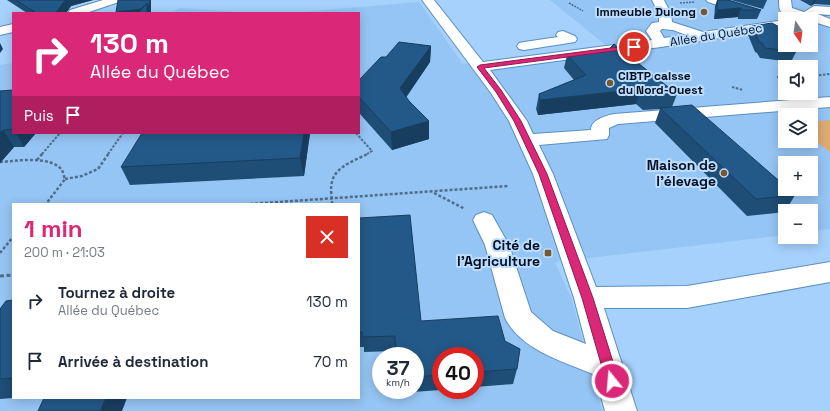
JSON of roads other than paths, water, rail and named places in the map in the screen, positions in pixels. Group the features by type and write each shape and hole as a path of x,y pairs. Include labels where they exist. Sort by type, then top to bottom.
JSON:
{"street":[{"path":"77,12 115,0"},
{"path":"428,0 478,57 510,109 543,174 587,298 621,411"},
{"path":"658,0 665,14 666,25"},
{"path":"712,0 757,13"},
{"path":"785,0 786,10 790,12"},
{"path":"810,12 830,11"},
{"path":"818,20 830,23"},
{"path":"661,43 653,31 657,26 666,25 683,28 701,37"},
{"name":"Allée du Québec","path":"478,57 661,43 778,25"},
{"path":"0,31 12,28"},
{"path":"508,49 570,39 563,35"},
{"path":"526,140 600,135 600,126 614,119 830,102"},
{"path":"484,220 497,245 519,318 542,340 608,366"},
{"path":"587,298 687,297 830,272"}],"place":[{"name":"Immeuble Dulong","path":"704,12"},
{"name":"CIBTP caisse du Nord-Ouest","path":"610,83"},
{"name":"Maison de l'élevage","path":"724,173"},
{"name":"Cité de l'Agriculture","path":"548,253"}]}
